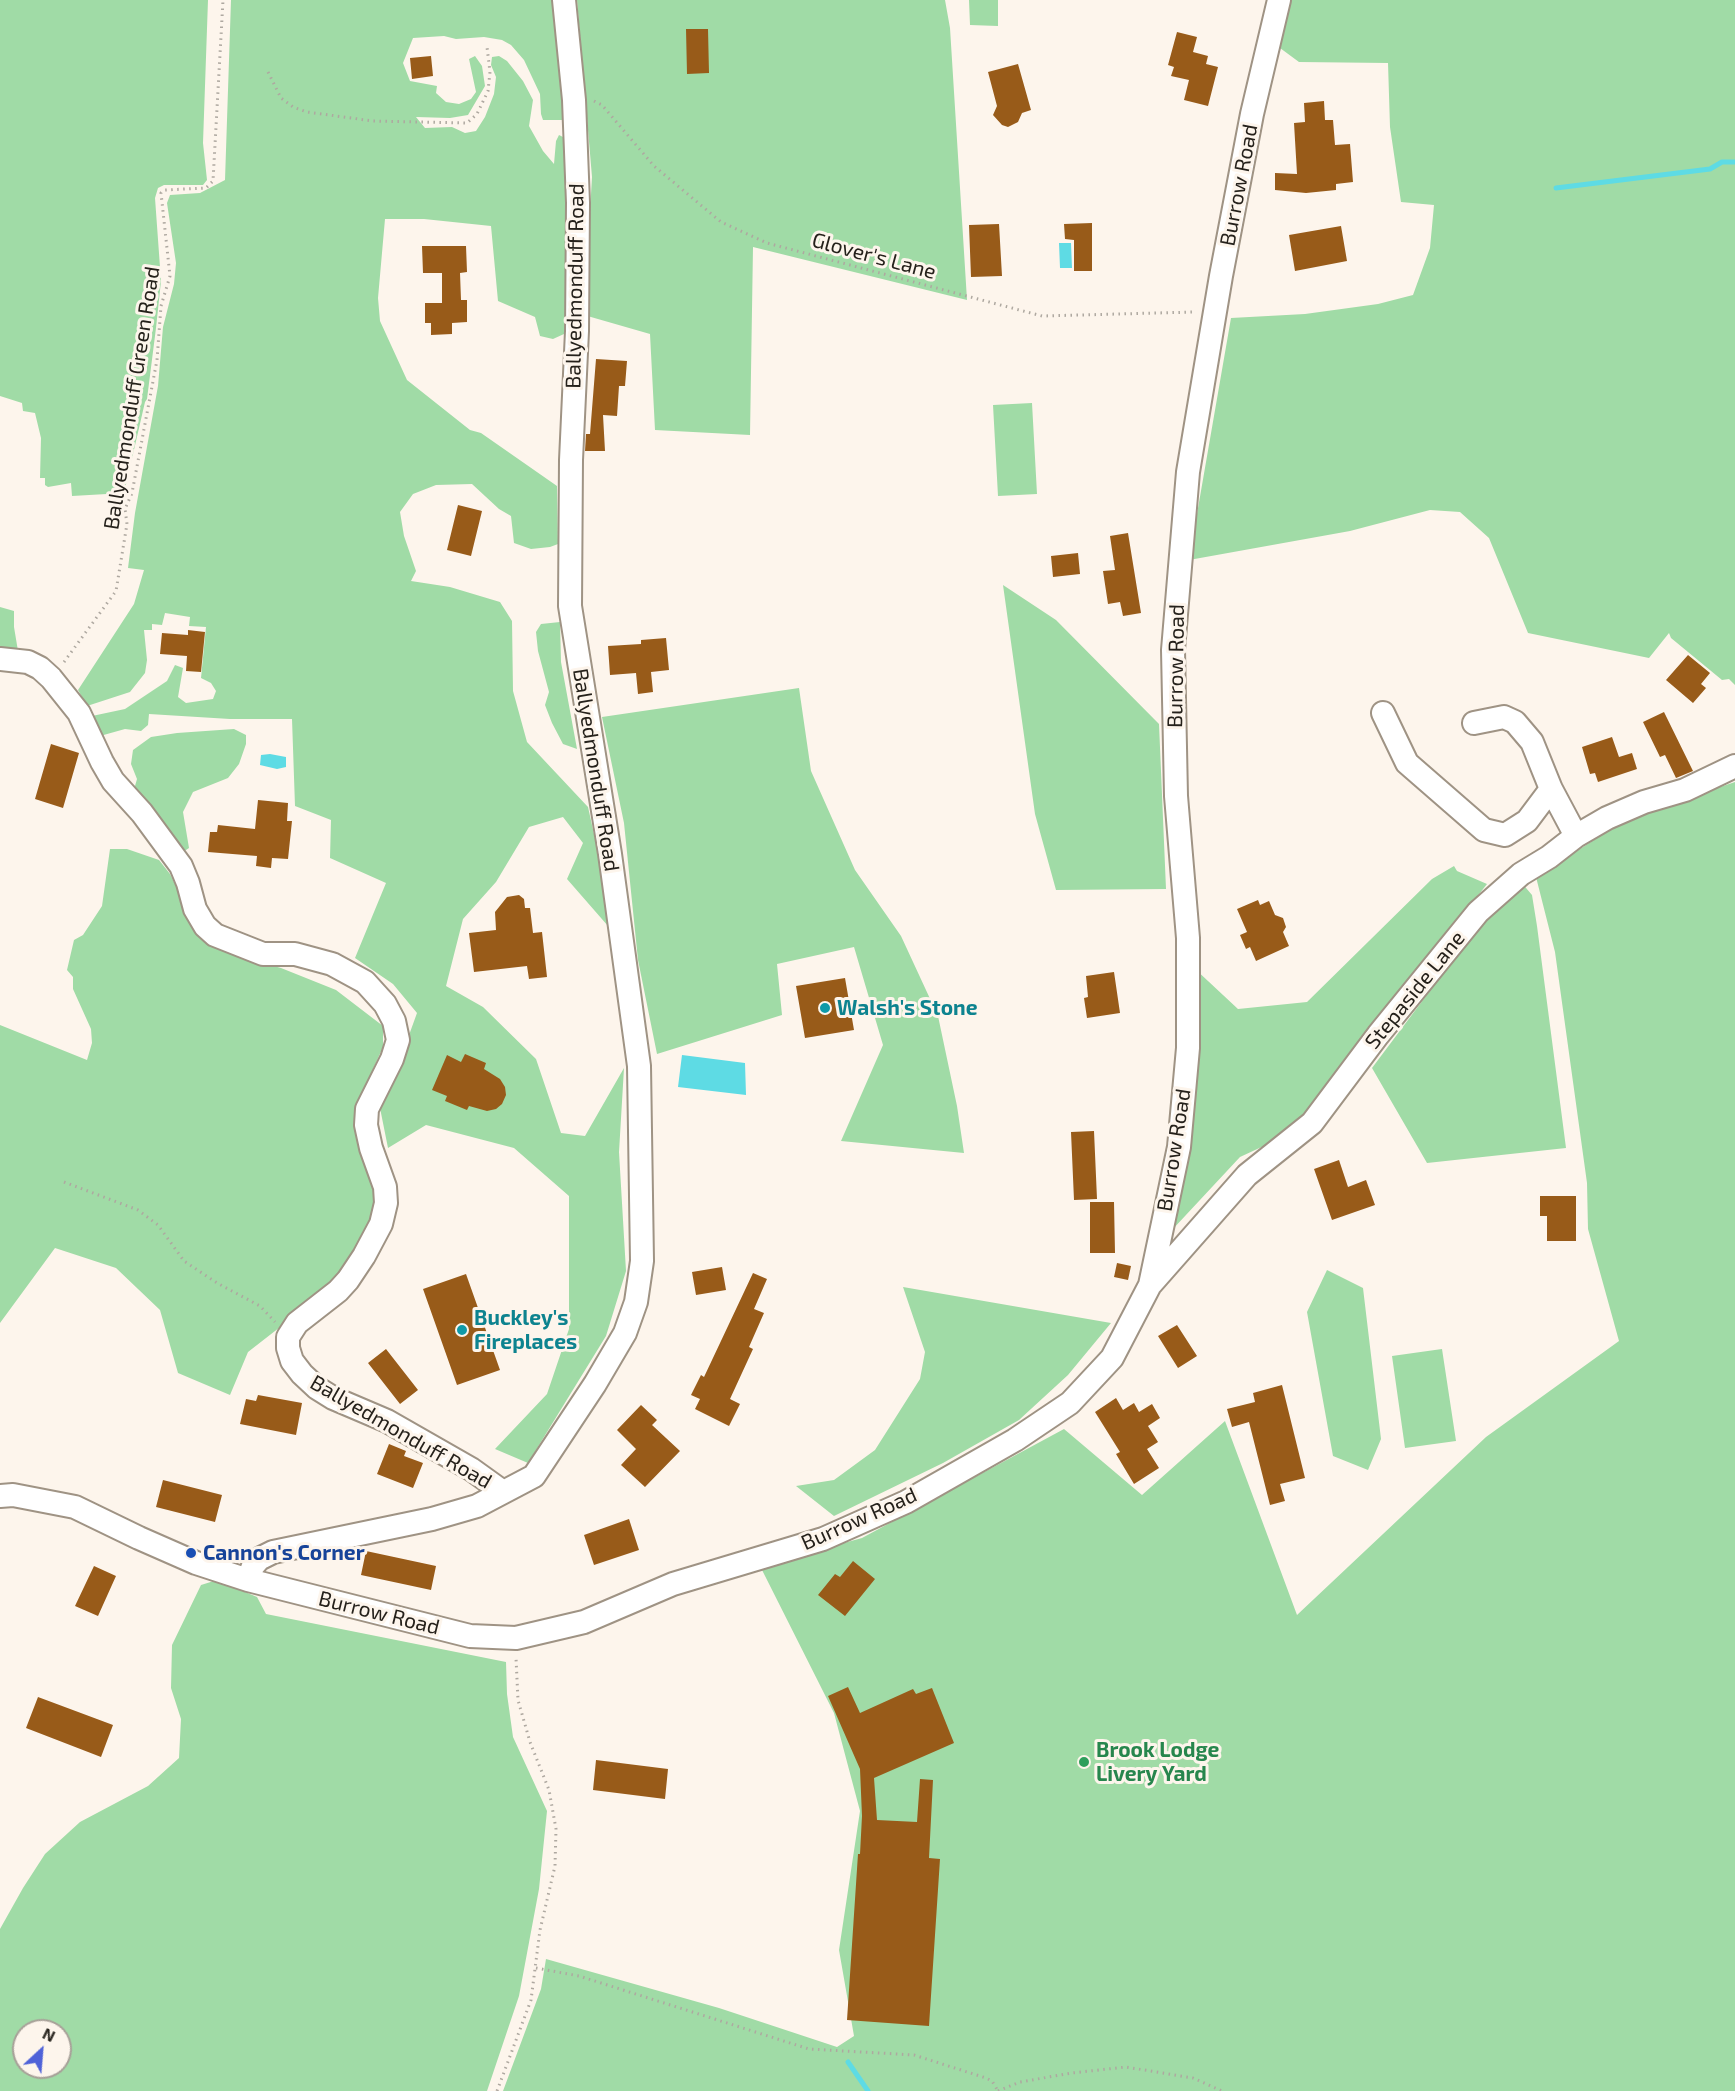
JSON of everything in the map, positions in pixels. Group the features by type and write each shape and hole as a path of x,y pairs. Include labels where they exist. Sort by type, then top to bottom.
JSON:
{"street":[{"name":"Ballyedmonduff Road","path":"248,1580 253,1566 259,1559 273,1552 432,1519 477,1506 534,1476 595,1384 629,1322 636,1302 642,1261 639,1066 610,854 570,606 571,460 577,331 578,203 573,100 564,0"},
{"name":"Burrow Road","path":"248,1580 470,1636 516,1638 584,1622 673,1584 823,1539 906,1502 1015,1440 1070,1403 1112,1358 1150,1285 1179,1147 1188,1048 1188,938 1176,796 1173,650 1188,472 1252,114 1279,0"},
{"path":"0,659 28,663 40,668 79,713 113,781 142,813 181,866 195,909 205,926 215,935 263,954 295,954 332,964 365,982 385,1005 394,1021 398,1040 392,1059 367,1108 366,1117 371,1148 385,1186 386,1203 381,1224 348,1280 338,1292 297,1323 288,1337"},
{"path":"1383,713 1407,763 1484,830 1504,835 1527,821 1551,789"},
{"path":"1473,723 1504,717 1515,722 1532,742 1551,789 1576,836"},
{"name":"Stepaside Lane","path":"1150,1285 1247,1175 1312,1123 1378,1035 1478,912 1521,873 1607,818 1644,802 1685,790 1735,766"},
{"name":"Ballyedmonduff Road","path":"288,1337 288,1348 292,1361 317,1388 333,1398 387,1421 471,1469 503,1492"},
{"path":"0,1496 13,1495 75,1507 196,1563 248,1580"}],"path":[{"name":"Ballyedmonduff Green Road","path":"49,676 60,669 116,591 127,524 125,509 132,493 157,360 161,306 170,276 162,193 165,190 206,188 213,181 223,0"},
{"path":"268,72 282,98 293,107 307,112 373,121 467,123 477,114 489,91 490,72 487,46"},
{"name":"Glover's Lane","path":"588,98 602,105 654,166 720,222 767,243 1042,316 1215,312"},
{"path":"64,1182 138,1210 158,1225 184,1261 216,1283 260,1306 273,1319 279,1330 288,1337"},
{"path":"497,2091 531,2000 540,1930 555,1866 556,1829 549,1790 530,1742 518,1700 516,1638"},
{"path":"536,1968 579,1976 809,2049 914,2055 986,2078 992,2081 998,2091 1020,2082 1041,2078 1126,2067 1193,2078 1222,2091"}],"green space":[{"path":"0,0 208,0 203,143 207,180 203,185 164,185 158,188 155,198 161,281 147,399 124,493 72,496 71,483 48,487 45,485 45,478 40,478 41,438 35,413 23,411 22,403 0,396"},
{"path":"231,0 558,0 565,120 543,120 540,94 524,60 511,45 502,40 484,37 456,39 444,36 413,38 403,63 410,81 437,86 436,93 446,102 459,104 471,99 476,92 469,59 475,56 482,66 485,86 468,115 450,118 416,117 425,128 452,127 465,133 476,131 485,117 494,94 496,77 491,65 492,57 499,56 507,61 523,81 533,100 529,126 543,151 554,164 556,141 559,135 563,137 568,147 569,319 564,334 553,339 540,336 535,317 498,301 491,226 424,219 385,219 378,298 380,321 407,380 470,430 481,433 557,486 558,544 550,547 531,549 514,543 511,516 499,509 472,484 436,485 413,494 400,512 404,536 416,571 411,581 450,587 500,602 512,621 513,691 527,742 588,807 602,870 608,926 567,879 583,843 563,817 529,827 496,882 463,919 446,986 483,1007 536,1059 561,1133 585,1136 624,1068 619,1152 626,1271 606,1336 528,1463 495,1449 547,1394 569,1329 569,1196 514,1148 426,1125 388,1148 379,1103 400,1060 417,1013 393,984 355,958 386,883 330,858 331,820 295,806 292,719 230,719 149,714 148,725 141,731 125,729 100,736 92,716 125,709 167,681 175,665 183,668 178,697 186,703 213,699 216,691 211,683 201,678 206,627 189,626 190,617 165,613 162,625 152,624 152,630 144,630 147,660 145,673 130,692 87,706 78,690 134,604 144,570 128,568 135,513 158,386 163,327 174,284 176,263 167,203 170,195 200,193 225,180"},
{"path":"577,0 945,0 950,28 967,300 753,247 750,435 655,430 650,334 584,315 592,177"},
{"path":"969,0 998,0 998,26 970,25"},
{"path":"1286,0 1735,0 1735,685 1729,679 1722,680 1671,638 1669,633 1649,658 1528,633 1489,538 1460,512 1430,510 1350,531 1189,560 1231,318 1305,314 1378,304 1413,295 1430,248 1434,205 1401,202 1390,127 1388,63 1299,62 1280,48"},
{"path":"1032,403 1037,494 998,496 993,405"},
{"path":"1003,585 1056,620 1159,724 1166,889 1056,890 1035,814"},
{"path":"0,607 14,611 18,651 0,652"},
{"path":"560,622 561,662 577,749 563,744 545,705 549,692 538,651 536,632 541,624"},
{"path":"799,688 811,771 855,870 901,936 938,1016 957,1106 964,1153 841,1141 883,1045 854,947 777,964 782,1015 657,1054 638,960 624,823 602,717"},
{"path":"234,729 246,735 246,744 239,764 228,778 193,792 183,812 189,848 183,852 133,793 137,779 131,764 133,750 151,737"},
{"path":"1735,782 1735,2091 503,2091 541,1989 546,1959 719,2008 837,2047 854,2036 839,1950 860,1811 834,1713 760,1566 862,1538 1064,1429 1142,1495 1225,1421 1297,1615 1486,1437 1619,1341 1588,1229 1587,1183 1555,952 1536,877 1630,817"},
{"path":"110,849 127,849 159,860 170,874 210,941 233,955 281,968 336,990 383,1026 383,1047 364,1089 378,1187 365,1240 351,1266 302,1310 248,1352 230,1395 178,1373 160,1310 116,1268 55,1248 0,1323 0,1025 87,1060 92,1043 91,1029 73,989 73,977 67,970 74,940 83,935 102,906"},
{"path":"1454,866 1457,871 1487,884 1302,1119 1268,1144 1240,1157 1172,1230 1193,967 1238,1009 1307,1002 1432,879"},
{"path":"1521,882 1532,895 1566,1148 1427,1163 1372,1068 1480,924"},
{"path":"1327,1270 1363,1288 1381,1439 1368,1470 1333,1456 1307,1312"},
{"path":"903,1287 1111,1323 1068,1375 1019,1420 943,1463 834,1516 796,1486 834,1480 875,1450 920,1379 925,1352"},
{"path":"1442,1349 1456,1441 1405,1448 1392,1356"},
{"path":"217,1580 257,1597 266,1614 506,1662 507,1694 513,1737 547,1811 539,1889 519,1996 487,2091 0,2091 0,1929 45,1854 80,1822 148,1786 179,1758 181,1719 171,1688 172,1645 201,1585"}],"water":[{"path":"1059,243 1071,243 1072,268 1060,268"},
{"path":"261,755 286,757 286,767 277,769 260,765"},
{"path":"682,1055 745,1063 746,1095 678,1087"}],"building":[{"path":"686,29 708,29 709,73 687,74"},
{"path":"1177,32 1197,37 1193,52 1208,56 1206,64 1218,67 1208,106 1184,100 1189,80 1171,76 1174,67 1168,65"},
{"path":"431,56 433,76 412,79 410,58"},
{"path":"1018,64 1031,110 1022,113 1018,122 1008,127 1002,125 993,115 997,106 988,72"},
{"path":"1324,101 1325,120 1333,120 1335,145 1350,144 1353,182 1336,184 1336,190 1306,193 1275,190 1275,173 1297,174 1294,123 1305,122 1304,103"},
{"path":"1092,223 1092,271 1074,271 1074,240 1065,239 1064,224"},
{"path":"999,224 1002,276 971,277 969,225"},
{"path":"1341,226 1347,261 1295,271 1289,235"},
{"path":"422,246 466,246 467,272 460,273 461,300 467,300 467,322 452,323 452,334 431,335 431,323 425,323 425,303 442,303 442,273 423,273"},
{"path":"596,359 627,361 625,386 619,386 617,416 603,415 605,451 585,451 586,434 590,434"},
{"path":"458,505 482,511 471,556 447,550"},
{"path":"1128,533 1141,613 1123,616 1120,602 1108,604 1103,571 1115,570 1110,536"},
{"path":"1078,553 1080,574 1053,577 1051,556"},
{"path":"188,630 205,632 201,672 186,671 187,656 160,654 162,633 188,635"},
{"path":"666,638 669,670 651,672 653,692 638,694 636,673 610,675 608,646 641,644 641,640"},
{"path":"1688,655 1710,673 1701,684 1706,688 1693,703 1666,680"},
{"path":"1664,712 1693,771 1676,778 1665,755 1660,757 1643,722"},
{"path":"1612,737 1619,757 1632,753 1637,769 1598,782 1595,773 1590,774 1582,747"},
{"path":"51,744 79,753 63,808 35,799"},
{"path":"258,800 288,803 287,821 292,821 288,859 272,858 271,868 256,866 257,856 208,852 210,832 217,832 218,825 255,829"},
{"path":"519,895 524,899 525,908 530,908 533,933 542,932 547,977 529,979 527,966 474,972 469,933 496,930 495,912 507,897"},
{"path":"1258,900 1260,905 1269,901 1275,915 1283,918 1286,927 1283,932 1289,946 1256,961 1250,947 1246,949 1240,935 1247,932 1237,909"},
{"path":"1114,972 1120,1013 1087,1018 1084,998 1088,997 1086,976"},
{"name":"Walsh's Stone","path":"845,978 854,1030 805,1038 796,986"},
{"path":"465,1054 486,1063 484,1069 500,1079 505,1087 506,1095 502,1104 496,1109 487,1111 469,1106 467,1110 445,1101 447,1096 432,1090 447,1055 461,1062"},
{"path":"1094,1131 1097,1199 1074,1200 1071,1132"},
{"path":"1339,1160 1348,1187 1366,1180 1375,1205 1332,1220 1314,1169"},
{"path":"1540,1196 1576,1196 1576,1241 1547,1241 1547,1216 1540,1216"},
{"path":"1090,1202 1114,1202 1115,1253 1090,1253"},
{"path":"1117,1263 1131,1266 1128,1280 1114,1277"},
{"path":"722,1267 726,1290 696,1295 692,1272"},
{"path":"753,1273 767,1279 754,1309 764,1313 749,1347 753,1349 730,1399 740,1404 729,1426 695,1409 700,1399 691,1395 701,1375 704,1377"},
{"name":"Buckley's Fireplaces","path":"466,1274 500,1370 457,1385 423,1289"},
{"path":"1177,1325 1197,1356 1178,1368 1158,1336"},
{"path":"386,1349 418,1390 400,1404 368,1363"},
{"path":"1282,1385 1305,1478 1280,1484 1285,1501 1270,1505 1249,1422 1232,1427 1227,1409 1255,1402 1253,1393"},
{"path":"258,1395 302,1403 296,1435 240,1424 246,1399 256,1401"},
{"path":"1116,1398 1123,1410 1134,1403 1139,1412 1152,1404 1160,1418 1148,1426 1158,1442 1147,1449 1159,1468 1134,1484 1116,1454 1120,1452 1095,1412"},
{"path":"641,1405 657,1420 652,1425 680,1451 645,1487 621,1465 636,1449 617,1430"},
{"path":"389,1444 406,1451 404,1456 423,1463 413,1488 377,1474"},
{"path":"163,1480 222,1495 215,1522 156,1507"},
{"path":"629,1519 639,1550 594,1565 584,1535"},
{"path":"366,1551 436,1566 431,1590 361,1575"},
{"path":"853,1561 875,1579 845,1616 818,1595 835,1574 840,1577"},
{"path":"94,1566 116,1576 98,1616 75,1606"},
{"path":"848,1687 860,1713 913,1689 916,1694 932,1688 954,1743 874,1778 877,1820 917,1822 920,1779 933,1780 929,1858 940,1859 929,2026 847,2020 862,1816 860,1769 828,1696"},
{"path":"38,1697 113,1725 101,1757 26,1728"},
{"path":"596,1760 668,1769 665,1799 593,1790"}],"waterway":[{"path":"1556,188 1710,169 1722,162 1735,162"},
{"path":"848,2062 868,2091"}],"place":[{"name":"Walsh's Stone","path":"825,1008"},
{"name":"Buckley's Fireplaces","path":"462,1330"},
{"name":"Cannon's Corner","path":"191,1553"},
{"name":"Brook Lodge Livery Yard","path":"1084,1762"}]}
